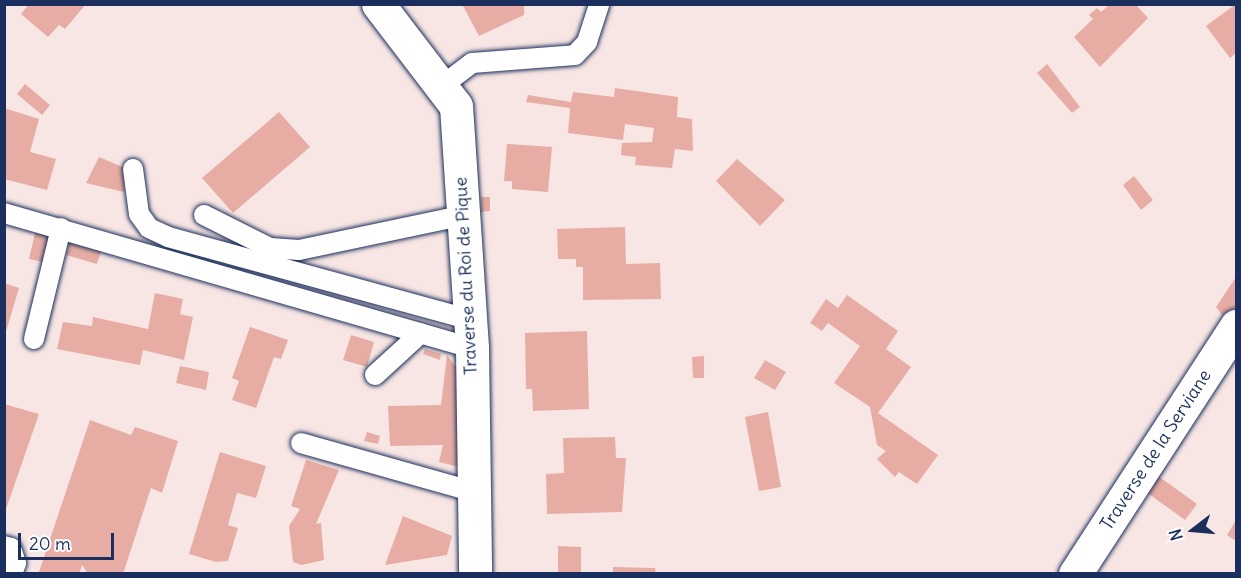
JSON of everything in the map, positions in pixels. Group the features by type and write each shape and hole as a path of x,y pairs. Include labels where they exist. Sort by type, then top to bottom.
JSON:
{"street":[{"name":"Traverse du Roi de Pique","path":"378,4 439,88 456,106 460,216 471,334 475,573"},
{"name":"Traverse de la Serviane","path":"1075,573 1236,326"}],"lane":[{"path":"439,88 472,63 575,55 587,42 599,4"},
{"path":"133,169 139,214 149,228 168,237 471,334"},
{"path":"4,213 421,333 471,334"},
{"path":"204,215 270,248 299,250 460,216"},
{"path":"34,339 61,228"},
{"path":"375,375 421,333"},
{"path":"301,443 474,492"},
{"path":"4,546 11,548 16,563 12,573"}],"building":[{"path":"29,4 86,4 65,29 59,25 48,37 21,14"},
{"path":"462,4 524,4 524,15 479,36"},
{"path":"1110,4 1135,4 1148,18 1100,67 1074,37 1093,19 1089,15 1097,8 1101,12"},
{"path":"1236,4 1236,53 1230,58 1206,26"},
{"path":"1047,64 1080,107 1072,113 1037,73"},
{"path":"25,84 50,105 42,115 17,94"},
{"path":"615,88 678,97 677,117 692,119 693,151 675,149 672,168 635,165 636,157 621,155 622,143 652,142 654,128 625,124 623,140 568,133 570,108 526,102 528,95 571,102 573,92 614,97"},
{"path":"4,108 39,119 30,152 56,159 47,190 4,179"},
{"path":"279,112 310,147 233,213 202,178"},
{"path":"507,144 552,147 548,192 512,189 512,181 504,181"},
{"path":"99,157 125,168 124,192 86,183"},
{"path":"737,159 785,200 760,226 716,181"},
{"path":"1134,176 1153,200 1141,210 1123,185"},
{"path":"481,197 490,197 490,211 481,212"},
{"path":"625,227 626,264 660,263 661,299 583,300 583,267 576,267 576,259 558,259 557,229"},
{"path":"36,229 50,234 43,262 29,259"},
{"path":"71,239 102,249 97,264 66,255"},
{"path":"1236,277 1236,307 1227,321 1216,307"},
{"path":"4,283 19,288 5,335 4,334"},
{"path":"155,293 183,299 180,314 193,317 184,360 143,350 140,365 57,349 63,322 92,326 93,317 148,329"},
{"path":"847,295 898,331 886,349 911,367 878,413 938,455 917,484 899,472 895,477 877,459 886,451 877,445 870,407 834,383 860,346 828,323 822,331 810,323 826,299 838,308"},
{"path":"250,327 288,340 281,359 274,357 256,408 232,400 239,381 232,378"},
{"path":"587,331 589,409 533,411 532,389 526,389 525,333"},
{"path":"351,335 374,342 367,367 343,360"},
{"path":"425,349 441,354 440,360 423,354"},
{"path":"447,355 460,373 463,468 439,462 443,445 390,446 388,406 441,405"},
{"path":"704,356 704,378 693,378 692,357"},
{"path":"765,360 786,372 775,390 754,378"},
{"path":"180,366 209,372 206,390 176,383"},
{"path":"4,404 39,414 5,512 4,512"},
{"path":"768,412 781,487 759,491 745,417"},
{"path":"90,420 131,435 135,427 178,441 162,493 151,488 123,574 88,574 82,565 79,574 39,572"},
{"path":"367,432 380,436 378,444 364,441"},
{"path":"615,437 616,458 626,458 622,512 547,514 546,474 564,473 563,438"},
{"path":"220,452 266,466 256,498 237,493 228,525 238,528 228,561 216,562 189,554"},
{"path":"306,460 339,470 316,524 321,523 324,560 302,565 293,562 289,526 300,509 291,506"},
{"path":"1154,473 1197,504 1185,520 1142,489"},
{"path":"403,516 452,536 447,555 385,565"},
{"path":"1236,520 1236,541 1227,535"},
{"path":"558,546 581,547 581,574 558,574"},
{"path":"613,567 655,568 656,574 613,574"}]}
